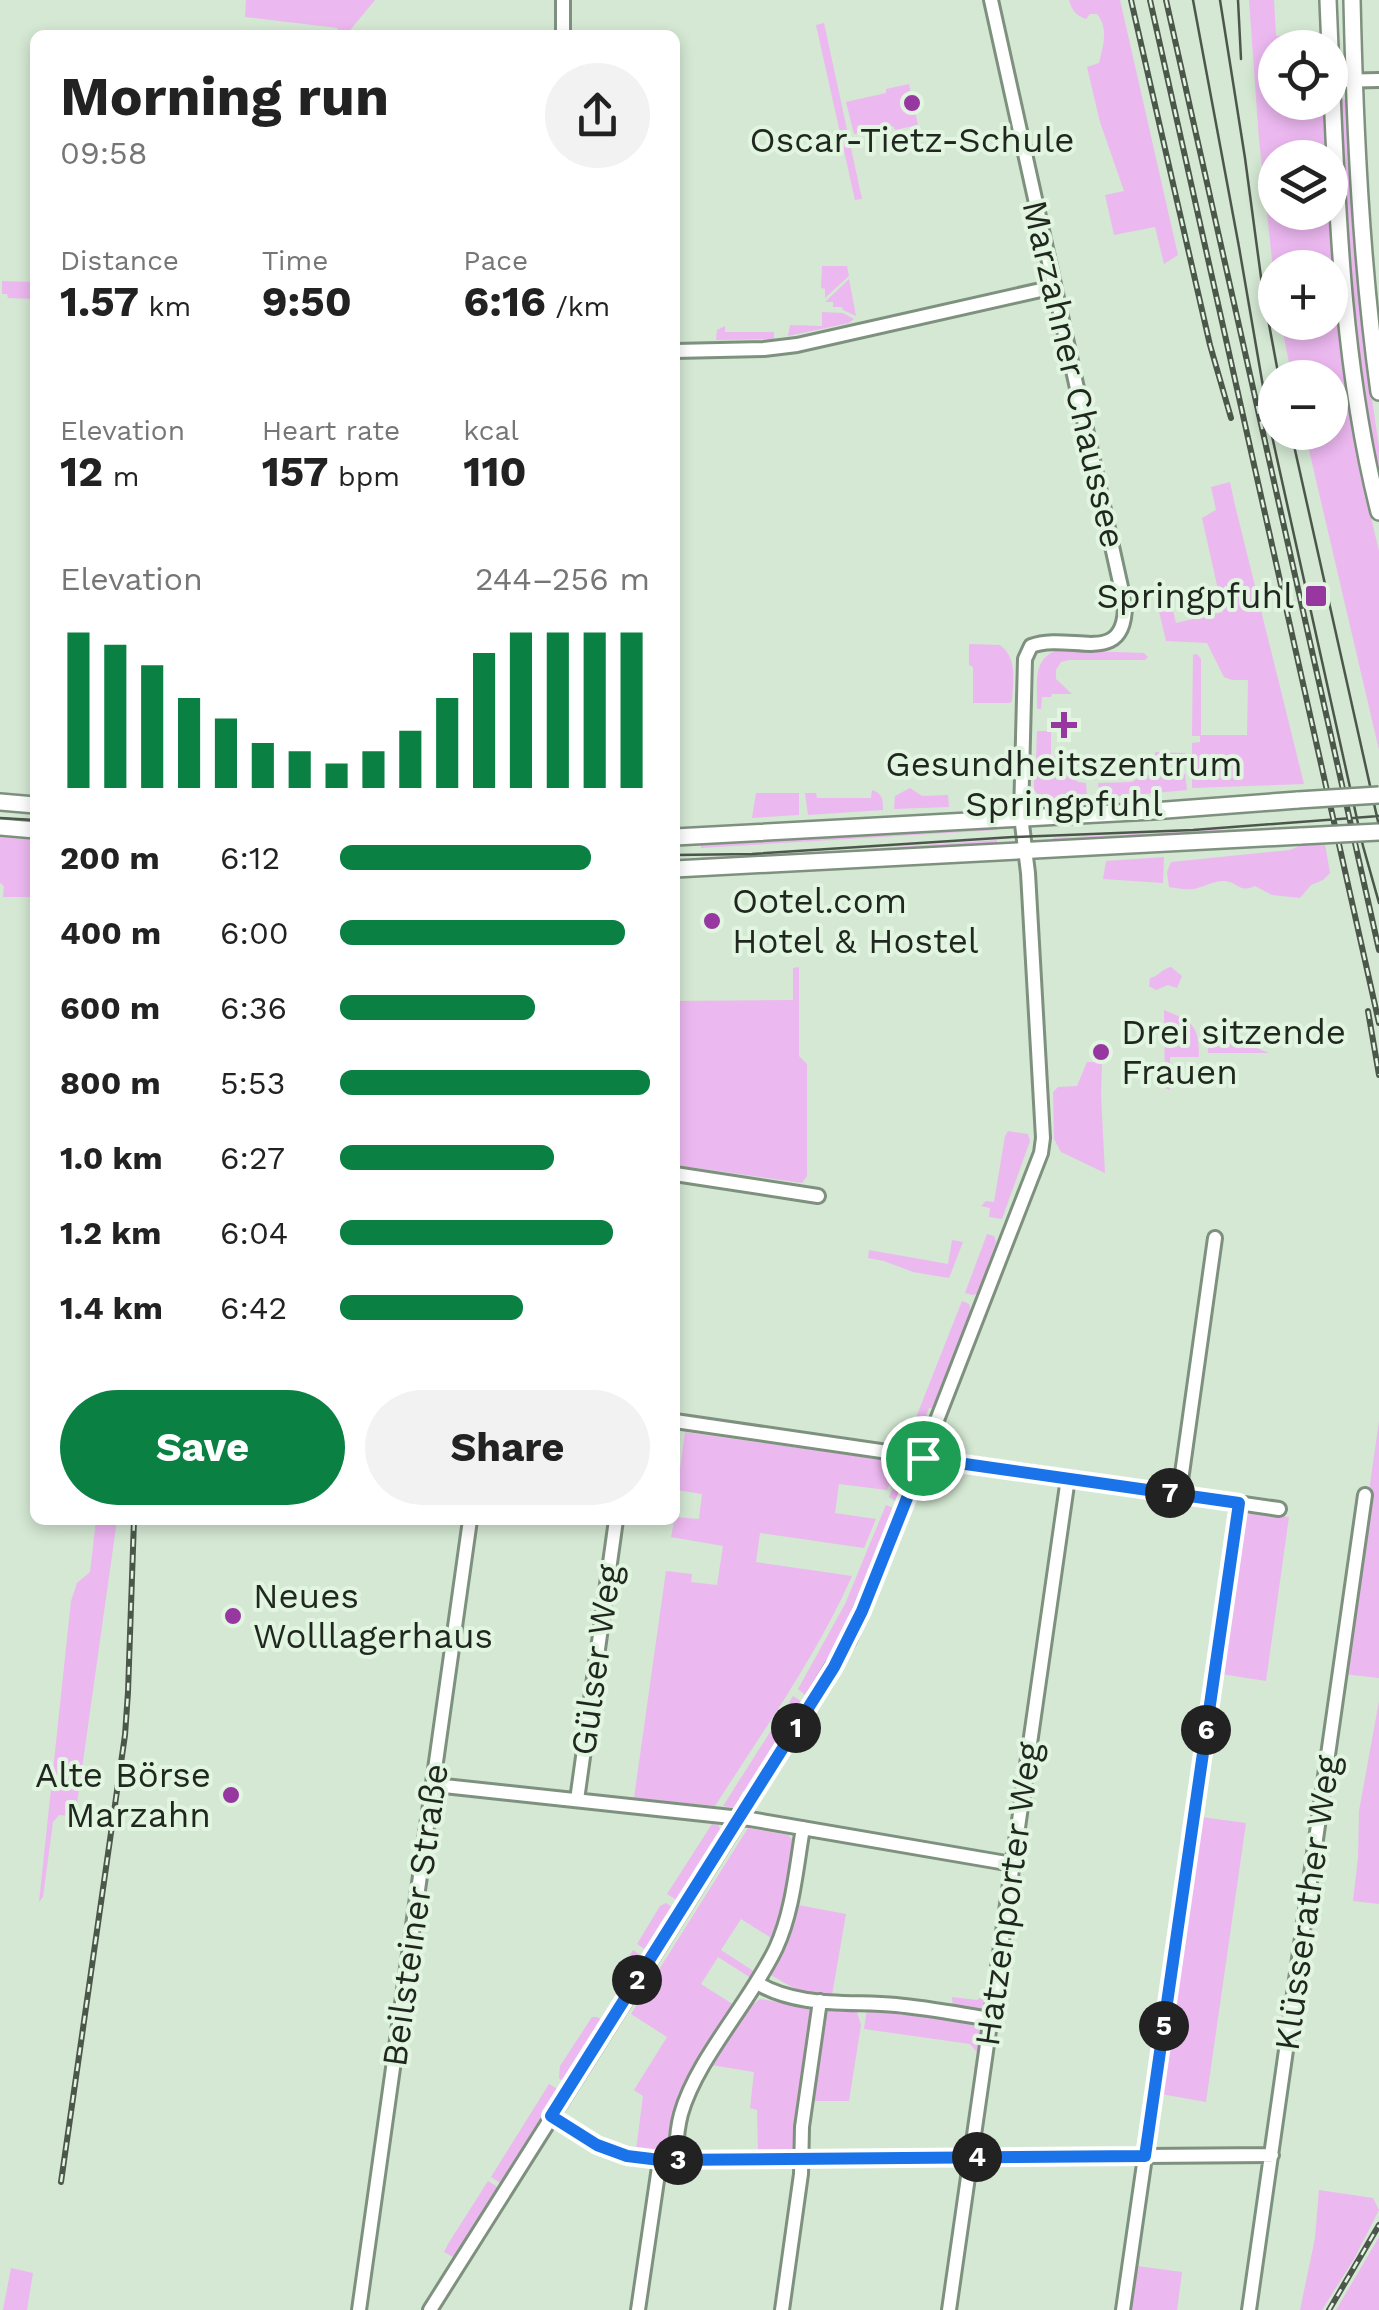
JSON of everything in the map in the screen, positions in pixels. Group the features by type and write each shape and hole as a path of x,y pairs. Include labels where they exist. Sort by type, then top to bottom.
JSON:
{"main road":[{"path":"1328,0 1329,30"},
{"path":"1352,0 1363,245 1379,392"},
{"path":"1334,120 1350,342 1358,410 1379,512"},
{"path":"680,837 1379,796"},
{"path":"0,802 30,805"},
{"path":"0,827 30,830"},
{"path":"680,869 1379,832"}],"street":[{"path":"563,0 563,30"},
{"name":"Marzahner Chaussee","path":"430,2310 848,1640 923,1458 1042,1145 1021,816 1025,659 1031,646 1044,640 1108,643 1121,632 1125,614 991,0"},
{"path":"1348,80 1379,80"},
{"path":"680,351 797,346 1054,288"},
{"path":"680,1175 818,1196"},
{"path":"1179,1494 1215,1238"},
{"path":"680,1423 1280,1509"},
{"name":"Hatzenporter Weg","path":"949,2310 1068,1478"},
{"name":"Klüsserather Weg","path":"1250,2310 1365,1495"},
{"path":"1123,2310 1239,1503"},
{"name":"Beilsteiner Straße","path":"360,2310 469,1525"},
{"name":"Gülser Weg","path":"577,1800 615,1525"},
{"path":"435,1785 740,1818 1012,1864"},
{"path":"676,2160 680,2119 688,2098 775,1949 788,1914 802,1828"},
{"path":"757,1983 774,1993 820,2001 900,2006 990,2019"},
{"path":"782,2310 820,2001"},
{"path":"551,2116 597,2145 627,2156 660,2160 1272,2154"},
{"path":"638,2310 660,2160"}],"shaded area":[{"path":"246,0 375,0 350,30 245,17"},
{"path":"1069,0 1120,0 1178,255 1164,264 1155,227 1114,235 1105,195 1124,191 1100,122 1087,67 1099,63 1103,26 1097,14 1086,19 1077,14"},
{"path":"1249,0 1274,0 1276,30 1258,30 1258,120 1323,120 1325,140 1259,140"},
{"path":"824,23 862,199 855,200 816,25"},
{"path":"909,84 918,125 854,134 846,102"},
{"path":"1339,120 1347,120 1364,345 1379,447 1379,482 1354,310 1347,230 1348,140 1340,140"},
{"path":"1269,230 1331,230 1333,250 1271,250"},
{"path":"822,266 847,266 849,276 825,298 825,289 821,288"},
{"path":"849,279 856,316 842,307 833,307 833,302 825,302"},
{"path":"2,281 30,282 30,299 2,294"},
{"path":"822,312 843,313 854,319 788,336 790,325 822,326"},
{"path":"725,326 725,332 774,332 774,339 716,340 717,330"},
{"path":"1284,340 1341,340 1343,360 1289,360"},
{"path":"1348,396 1379,551 1379,750 1309,450 1348,450"},
{"path":"1230,482 1304,784 1192,788 1192,743 1200,742 1200,736 1192,736 1193,655 1201,659 1201,735 1247,735 1248,680 1224,677 1207,643 1166,641 1158,607 1171,603 1176,623 1223,612 1202,518 1216,510 1211,487"},
{"path":"969,644 1000,645 1006,651 1013,670 1010,703 973,703"},
{"path":"1057,650 1144,653 1148,657 1061,662 1056,679 1072,694 1042,697 1041,709 1037,709 1040,667"},
{"path":"1037,731 1051,731 1051,756 1087,756 1087,766 1038,764"},
{"path":"1155,752 1185,753 1185,765 1103,766 1103,757 1155,757"},
{"path":"1034,773 1070,774 1078,782 1086,783 1087,799 1042,799 1034,790"},
{"path":"1185,774 1187,790 1100,798 1098,783 1132,782 1142,775"},
{"path":"910,788 922,796 948,795 949,807 894,809 895,796"},
{"path":"872,790 882,797 883,810 808,815 805,793 816,793 817,798 871,798"},
{"path":"756,793 799,793 799,815 752,818"},
{"path":"996,823 997,830 701,848 700,841"},
{"path":"1239,829 1239,834 1054,845 1053,838"},
{"path":"0,837 30,840 30,897 3,897 4,886 0,883"},
{"path":"997,840 997,844 897,853 701,863 701,857"},
{"path":"1325,844 1330,873 1300,898 1272,895 1255,886 1242,888 1225,881 1193,889 1169,887 1167,872 1171,862"},
{"path":"1164,857 1163,883 1103,879 1106,861"},
{"path":"799,967 799,1056 807,1064 807,1176 802,1183 680,1166 680,1001 793,1000 793,968"},
{"path":"1171,967 1182,976 1177,988 1168,985 1156,990 1149,986 1150,978"},
{"path":"1164,1010 1192,1026 1199,1046 1199,1057 1170,1057 1170,1090 1165,1088"},
{"path":"1207,1028 1269,1053 1208,1053"},
{"path":"1087,1062 1102,1062 1105,1173 1061,1152 1054,1139 1053,1092 1058,1087 1077,1086"},
{"path":"1008,1131 1028,1134 1030,1141 1002,1219 989,1217 990,1208 981,1206 986,1201 994,1202"},
{"path":"987,1234 994,1236 996,1242 978,1294 965,1293"},
{"path":"952,1240 963,1242 949,1278 868,1258 869,1250 948,1264"},
{"path":"962,1301 969,1304 971,1311 933,1408 926,1415 929,1417 917,1449 904,1448"},
{"path":"1379,1421 1379,1678 1343,1674"},
{"path":"685,1432 898,1462 887,1490 839,1484 835,1513 876,1519 864,1548 760,1533 756,1562 852,1576 805,1665 715,1806 634,1798 666,1571 692,1574 691,1582 717,1585 723,1546 671,1537 673,1525 680,1525 680,1517 699,1519 702,1494 680,1490"},
{"path":"903,1462 913,1466 899,1503 889,1497"},
{"path":"886,1505 896,1509 845,1637 810,1696 805,1695 798,1689 845,1604"},
{"path":"1253,1512 1289,1517 1266,1681 1221,1674 1243,1518"},
{"path":"95,1525 116,1525 76,1811 69,1816 59,1815 53,1822 43,1897 39,1902 71,1601 77,1583 90,1572"},
{"path":"793,1696 805,1704 757,1780 754,1778 743,1791 735,1808 723,1806"},
{"path":"1379,1701 1379,1904 1353,1901 1359,1811"},
{"path":"1201,1817 1246,1823 1206,2102 1161,2094"},
{"path":"712,1824 718,1825 723,1834 680,1902 667,1894"},
{"path":"748,1828 788,1835 794,1841 782,1914 773,1939 741,1919 721,1950 755,1972 751,1978 718,1957 701,1984 734,2005 683,2088 670,2144 663,2153 636,2150 643,2096 634,2090 667,2037 631,2014"},
{"path":"666,1903 675,1909 649,1952 637,1944 660,1906"},
{"path":"798,1905 846,1914 832,1995 801,1992 769,1974 791,1934"},
{"path":"633,1950 645,1958 628,1984 617,1975"},
{"path":"987,1981 992,1981 986,2012 953,2008 952,1997 977,2000 985,1994"},
{"path":"760,1999 807,2007 813,2015 795,2151 758,2152 757,2110 750,2108 754,2072 711,2065 748,2008"},
{"path":"867,2008 980,2022 984,2028 978,2071 974,2070 977,2052 970,2044 864,2029"},
{"path":"829,2009 857,2012 861,2025 849,2101 810,2101 822,2013"},
{"path":"592,2017 605,2021 565,2083 559,2078 560,2066"},
{"path":"549,2084 561,2091 502,2184 491,2177"},
{"path":"488,2181 499,2188 455,2258 444,2252"},
{"path":"1319,2190 1373,2198 1379,2210 1322,2310 1300,2310 1315,2238"},
{"path":"1379,2237 1379,2310 1336,2310"},
{"path":"1137,2266 1182,2272 1177,2310 1130,2310"},
{"path":"11,2268 33,2273 27,2310 3,2310"}],"tram line":[{"path":"1193,0 1270,427 1379,903"},
{"path":"1220,0 1276,360"},
{"path":"1238,0 1241,59"},
{"path":"1295,450 1379,826"},
{"path":"680,855 1193,830 1379,816"},
{"path":"0,818 30,820"}],"railway":[{"path":"1131,0 1210,345 1231,418"},
{"path":"1150,0 1379,1023"},
{"path":"1166,0 1379,950"},
{"path":"1368,1011 1379,1075"},
{"path":"61,2182 125,1735 134,1525"},
{"path":"1329,2310 1379,2225"}],"place":[{"name":"Oscar-Tietz-Schule","path":"912,103"},
{"name":"Springpfuhl","path":"1316,596"},
{"name":"Gesundheitszentrum Springpfuhl","path":"1064,725"},
{"name":"Ootel.com Hotel & Hostel","path":"712,921"},
{"name":"Drei sitzende Frauen","path":"1101,1052"},
{"name":"Neues Wolllagerhaus","path":"233,1616"},
{"name":"Alte Börse Marzahn","path":"231,1795"}],"route":[{"path":"923,1458 1239,1503 1145,2156 660,2160 627,2156 597,2145 551,2116 834,1667 862,1611 923,1458"}]}
